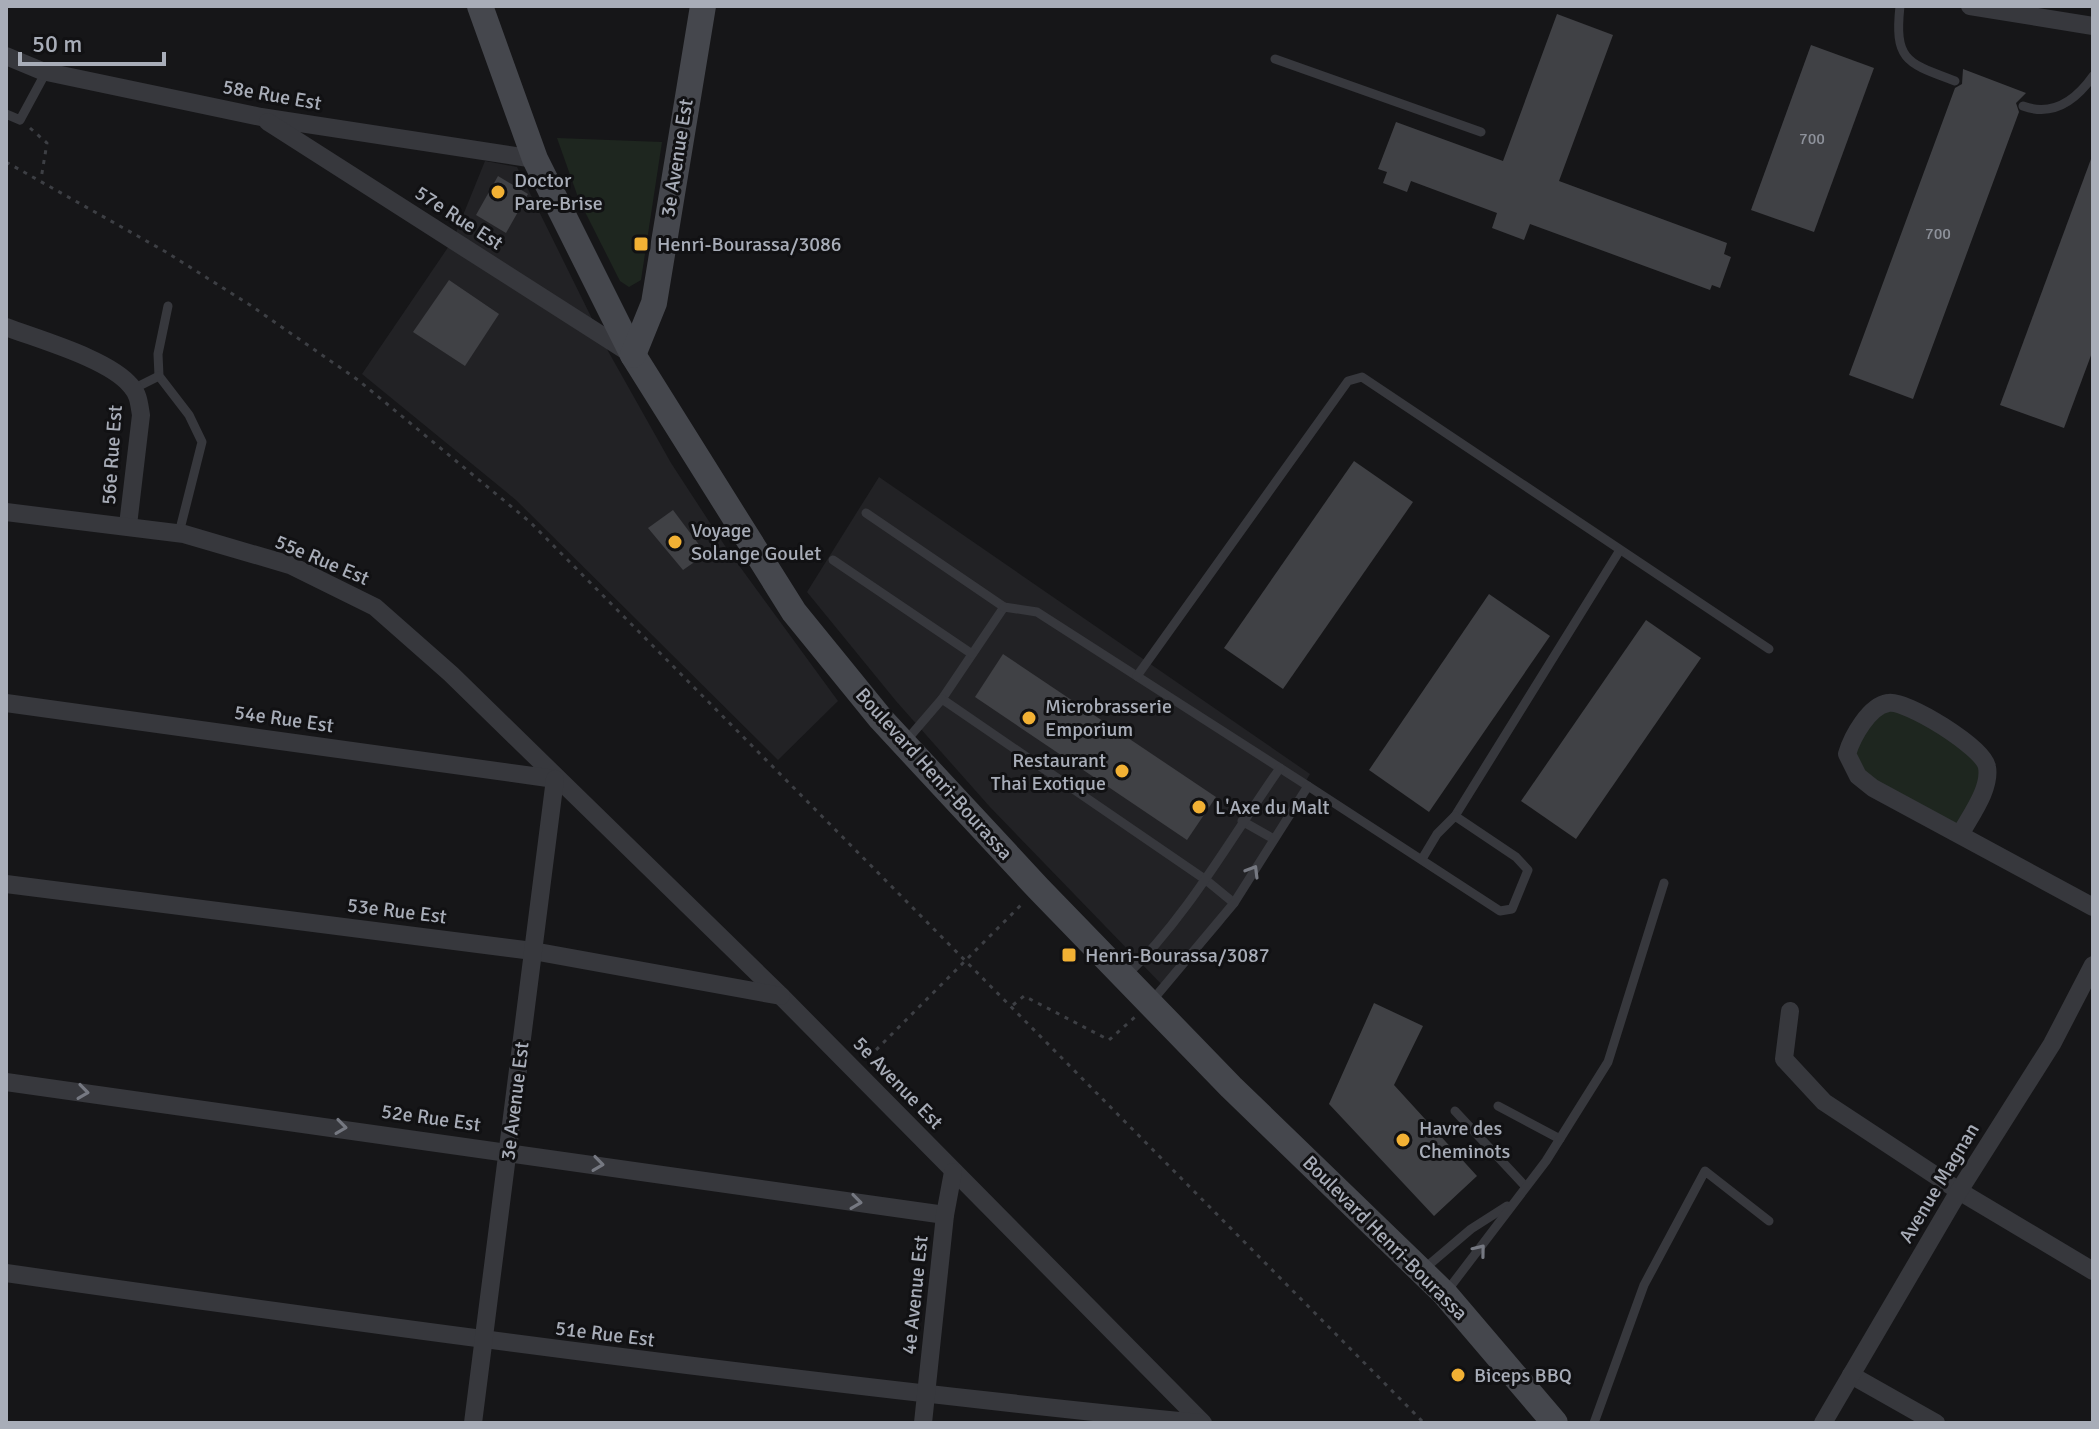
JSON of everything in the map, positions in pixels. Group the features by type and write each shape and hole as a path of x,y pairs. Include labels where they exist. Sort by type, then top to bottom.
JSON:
{"main road":[{"name":"Boulevard Henri-Bourassa","path":"480,6 535,159 633,355 794,612 904,744 1038,888 1149,1005 1422,1270 1555,1423"},
{"name":"3e Avenue Est","path":"633,355 654,303 703,6"}],"street":[{"path":"1970,6 2093,26"},
{"name":"58e Rue Est","path":"6,56 46,72 261,117 535,159"},
{"name":"57e Rue Est","path":"261,117 633,355"},
{"name":"56e Rue Est","path":"6,327 103,366 133,389 139,398 141,415 128,525"},
{"name":"55e Rue Est","path":"6,512 179,533 290,565 375,607 451,674 555,779"},
{"path":"1960,835 1986,785 1988,769 1984,757 1969,743 1903,705 1890,702 1878,706 1851,738 1847,754 1850,765 1873,788 2093,907"},
{"name":"54e Rue Est","path":"6,703 555,779"},
{"name":"3e Avenue Est","path":"473,1423 555,779"},
{"name":"5e Avenue Est","path":"555,779 781,996 1202,1423"},
{"name":"53e Rue Est","path":"6,884 533,951 781,996"},
{"name":"Avenue Magnan","path":"1823,1423 1959,1191 2052,1044 2093,965"},
{"path":"1790,1011 1784,1059 1824,1102 1959,1191 2093,1271"},
{"name":"52e Rue Est","path":"6,1082 509,1150 945,1215"},
{"name":"4e Avenue Est","path":"923,1423 945,1215 953,1172"},
{"name":"51e Rue Est","path":"6,1273 484,1341 927,1396 1202,1423"},
{"path":"1851,1375 1936,1423"}],"lane":[{"path":"1900,6 1896,39 1907,57 1921,68 1955,81"},
{"path":"1275,59 1481,132"},
{"path":"6,114 20,120 46,72"},
{"path":"2023,106 2037,111 2057,108 2080,95 2093,76"},
{"path":"168,306 158,354 159,376 189,415 202,442 179,533"},
{"path":"133,389 159,376"},
{"path":"1137,676 1348,381 1362,377 1769,649"},
{"path":"866,513 1004,607 1037,612 1500,911 1512,909 1528,870 1516,857 1455,816"},
{"path":"1422,859 1437,834 1455,816 1620,550"},
{"path":"833,560 972,654"},
{"path":"904,744 942,699 1004,607"},
{"path":"942,699 1206,880 1234,903"},
{"path":"1123,978 1152,951 1206,880 1242,821 1280,768"},
{"path":"1149,1005 1234,903 1272,838 1308,786"},
{"path":"1242,821 1272,838"},
{"path":"1445,1294 1489,1239 1510,1204 1560,1139 1608,1062 1664,883"},
{"path":"1498,1106 1560,1139"},
{"path":"1455,1111 1525,1186"},
{"path":"1594,1423 1644,1285 1705,1171 1769,1221"},
{"path":"1422,1270 1471,1229 1510,1204"}],"path":[{"path":"20,120 47,143 41,179"},
{"path":"6,162 41,179 250,305 358,380 496,492 1013,1005 1424,1423"},
{"path":"855,1071 1038,888"},
{"path":"1013,1005 1024,996 1109,1040 1149,1005"}],"shaded area":[{"path":"557,138 662,142 641,280 629,287 620,281 579,200"},
{"path":"485,161 517,167 608,351 671,463 727,549 838,701 778,760 516,500 362,374 453,240"},
{"path":"879,477 1310,774 1222,925 1166,989 990,807 896,701 807,592"},
{"path":"1903,705 1988,769 1960,835 1858,776 1851,738 1878,706"}],"building":[{"path":"1557,14 1613,35 1559,181 1727,243 1724,254 1731,257 1720,288 1712,285 1710,290 1530,224 1524,240 1492,228 1497,213 1411,181 1407,192 1383,183 1387,172 1378,169 1396,122 1503,161"},
{"path":"1811,45 1874,68 1814,232 1751,210"},
{"path":"1963,69 2026,93 2016,103 2019,112 1913,399 1849,375 1955,88 1962,84"},
{"path":"2091,159 2093,350 2064,428 2000,405"},
{"path":"498,176 528,194 506,233 476,215"},
{"path":"449,280 499,314 465,366 413,332"},
{"path":"1354,461 1413,502 1283,689 1224,648"},
{"path":"673,510 706,554 683,570 648,528"},
{"path":"1489,594 1550,636 1429,812 1369,770"},
{"path":"1646,620 1701,658 1576,839 1521,801"},
{"path":"1003,654 1216,797 1187,840 975,697"},
{"name":"Havre des Cheminots","path":"1374,1003 1423,1026 1394,1085 1477,1176 1434,1216 1329,1104"}],"place":[{"name":"Doctor Pare-Brise","path":"498,192"},
{"name":"Henri-Bourassa/3086","path":"641,244"},
{"name":"Voyage Solange Goulet","path":"675,542"},
{"name":"Microbrasserie Emporium","path":"1029,718"},
{"name":"Restaurant Thai Exotique","path":"1122,771"},
{"name":"L'Axe du Malt","path":"1199,807"},
{"name":"Henri-Bourassa/3087","path":"1069,955"},
{"name":"Havre des Cheminots","path":"1403,1140"},
{"name":"Biceps BBQ","path":"1458,1375"}]}
